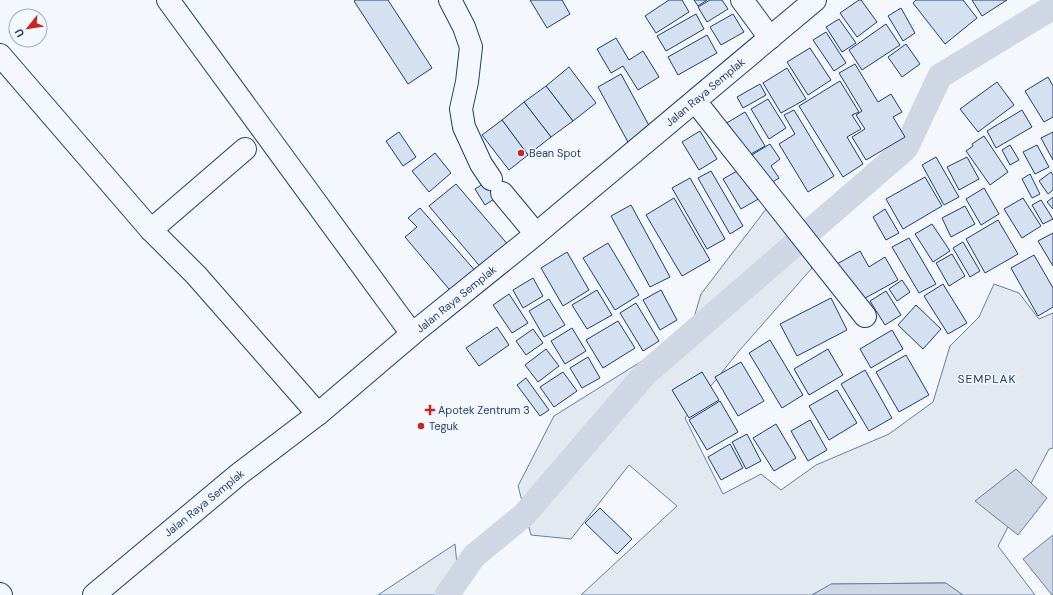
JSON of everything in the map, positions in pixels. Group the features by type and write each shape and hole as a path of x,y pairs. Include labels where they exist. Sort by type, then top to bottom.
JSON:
{"street":[{"path":"168,0 412,334"},
{"path":"450,0 464,27 471,47 467,82 461,109 464,127 481,164 536,234"},
{"path":"742,0 770,38"},
{"name":"Jalan Raya Semplak","path":"94,595 233,479 318,414 412,334 536,234 815,0"},
{"path":"0,55 151,230 196,275 318,414"},
{"path":"695,101 865,316"},
{"path":"151,230 245,149"}],"shaded area":[{"path":"770,204 812,268 739,351 685,418 723,494 761,474 781,490 816,465 889,434 933,402 950,346 979,317 994,284 1019,293 1039,319 1053,313 1053,448 1049,449 998,546 1035,595 963,595 945,583 832,584 812,595 581,595 677,506 629,465 571,539 531,535 518,486 554,416 690,331 701,294"},
{"path":"1016,469 1047,498 1018,535 975,501"},
{"path":"1053,535 1053,595 1052,595 1023,559"},
{"path":"455,544 459,595 378,595"},
{"path":"946,583 963,595 812,595 831,584"}],"building":[{"path":"388,0 432,68 408,84 354,1"},
{"path":"530,0 562,0 570,14 547,28"},
{"path":"669,0 682,0 689,12 656,33 645,16"},
{"path":"694,0 707,0 698,6"},
{"path":"710,0 722,0 728,9 707,22 698,7"},
{"path":"861,0 877,22 857,37 840,13"},
{"path":"916,0 963,0 977,18 945,44 913,3"},
{"path":"972,0 1007,0 982,16"},
{"path":"901,8 915,33 903,41 888,16"},
{"path":"696,14 704,29 666,51 657,36"},
{"path":"733,14 744,32 721,45 710,27"},
{"path":"839,19 856,43 842,52 826,27"},
{"path":"886,24 900,45 862,70 849,50"},
{"path":"826,32 846,63 834,71 813,40"},
{"path":"707,35 717,53 678,75 668,57"},
{"path":"616,38 629,60 643,51 659,77 638,90 623,66 611,73 597,49"},
{"path":"906,44 920,64 902,77 888,57"},
{"path":"810,48 831,80 808,95 787,62"},
{"path":"855,64 878,102 891,94 902,112 893,117 905,137 866,160 852,137 865,129 856,115 862,111 839,73"},
{"path":"569,67 596,103 573,121 546,86"},
{"path":"787,68 806,99 781,113 763,83"},
{"path":"621,74 652,131 629,144 598,87"},
{"path":"1048,77 1053,86 1053,117 1044,122 1025,91"},
{"path":"840,81 859,112 852,115 861,129 847,137 863,164 843,177 799,106"},
{"path":"997,82 1014,105 978,132 960,109"},
{"path":"760,84 766,95 743,108 737,97"},
{"path":"546,86 573,121 551,137 524,102"},
{"path":"768,99 786,128 769,139 751,109"},
{"path":"524,102 551,137 528,155 502,120"},
{"path":"794,110 834,176 808,192 779,144 795,134 784,115"},
{"path":"1022,110 1032,127 996,148 987,131"},
{"path":"745,112 765,146 744,158 725,124"},
{"path":"502,120 528,155 509,170 482,135"},
{"path":"700,131 717,159 699,170 682,142"},
{"path":"399,132 416,157 403,166 386,141"},
{"path":"1053,132 1053,160 1041,138"},
{"path":"984,136 1008,172 990,185 966,151 973,146 972,144"},
{"path":"770,144 780,159 771,166 779,178 768,185 750,156"},
{"path":"1010,145 1019,160 1010,165 1002,150"},
{"path":"1037,145 1049,167 1035,174 1023,152"},
{"path":"435,153 451,173 429,192 412,171"},
{"path":"936,157 959,197 944,205 922,165"},
{"path":"967,157 979,179 959,190 947,167"},
{"path":"744,167 762,197 741,209 723,179"},
{"path":"711,171 743,226 730,234 698,178"},
{"path":"1051,172 1053,175 1053,190 1048,194 1039,181"},
{"path":"1030,174 1040,194 1032,198 1022,179"},
{"path":"496,176 506,191 485,205 475,189"},
{"path":"925,177 942,206 903,229 886,199"},
{"path":"690,178 725,239 707,249 672,188"},
{"path":"456,184 510,247 483,270 429,206"},
{"path":"984,188 999,214 981,225 966,199"},
{"path":"1053,197 1053,209 1047,202"},
{"path":"674,198 710,260 682,276 646,215"},
{"path":"1023,198 1041,226 1022,238 1004,209"},
{"path":"1041,200 1053,219 1043,224 1032,205"},
{"path":"631,205 670,277 650,287 611,216"},
{"path":"965,206 975,224 951,237 942,218"},
{"path":"420,208 478,274 454,295 405,237 417,227 408,218"},
{"path":"885,209 899,233 886,240 873,217"},
{"path":"998,220 1018,254 985,273 966,239"},
{"path":"932,224 950,251 933,262 915,234"},
{"path":"1053,233 1053,266 1038,241"},
{"path":"909,238 936,284 919,293 892,247"},
{"path":"963,242 980,271 970,277 953,248"},
{"path":"608,243 639,295 615,310 583,258"},
{"path":"860,251 869,267 885,257 898,280 858,302 837,264"},
{"path":"567,252 589,290 563,306 541,268"},
{"path":"952,254 965,276 949,286 936,263"},
{"path":"1034,255 1053,288 1053,307 1038,316 1011,268"},
{"path":"533,278 543,296 523,308 513,290"},
{"path":"902,280 910,292 897,301 889,289"},
{"path":"943,284 967,323 948,334 924,296"},
{"path":"597,290 612,315 587,329 572,305"},
{"path":"661,290 677,320 660,330 643,300"},
{"path":"886,291 901,315 885,325 870,301"},
{"path":"509,294 528,323 512,333 493,305"},
{"path":"831,298 847,330 797,356 780,324"},
{"path":"549,299 565,325 544,337 529,311"},
{"path":"636,303 659,341 643,351 620,313"},
{"path":"916,305 941,329 923,349 898,325"},
{"path":"618,321 635,348 603,368 586,340"},
{"path":"497,327 509,345 479,366 466,348"},
{"path":"572,328 586,351 565,364 551,341"},
{"path":"533,329 543,343 526,355 516,341"},
{"path":"892,330 903,349 871,368 860,349"},
{"path":"770,340 803,395 782,408 749,353"},
{"path":"546,349 559,366 538,382 525,365"},
{"path":"828,349 843,375 809,395 794,369"},
{"path":"906,355 929,395 899,412 876,372"},
{"path":"588,357 600,378 582,388 570,368"},
{"path":"741,362 764,401 738,416 715,377"},
{"path":"865,370 892,418 869,431 841,384"},
{"path":"563,372 577,391 554,407 540,387"},
{"path":"702,372 719,400 689,418 672,390"},
{"path":"526,378 549,410 540,416 517,385"},
{"path":"837,390 857,423 829,440 809,406"},
{"path":"720,401 738,432 707,450 689,420"},
{"path":"810,420 827,450 808,461 791,431"},
{"path":"776,424 796,458 774,471 753,438"},
{"path":"747,434 761,461 746,469 732,442"},
{"path":"730,444 743,468 721,480 708,457"},
{"path":"600,508 632,539 617,554 585,523"}],"waterway":[{"path":"447,595 474,556 524,515 645,374 906,148 940,76 1053,7"}],"place":[{"name":"Bean Spot","path":"521,153"},
{"name":"Apotek Zentrum 3","path":"430,410"},
{"name":"Teguk","path":"421,426"}],"district":[{"name":"SEMPLAK","path":"987,379"}]}
